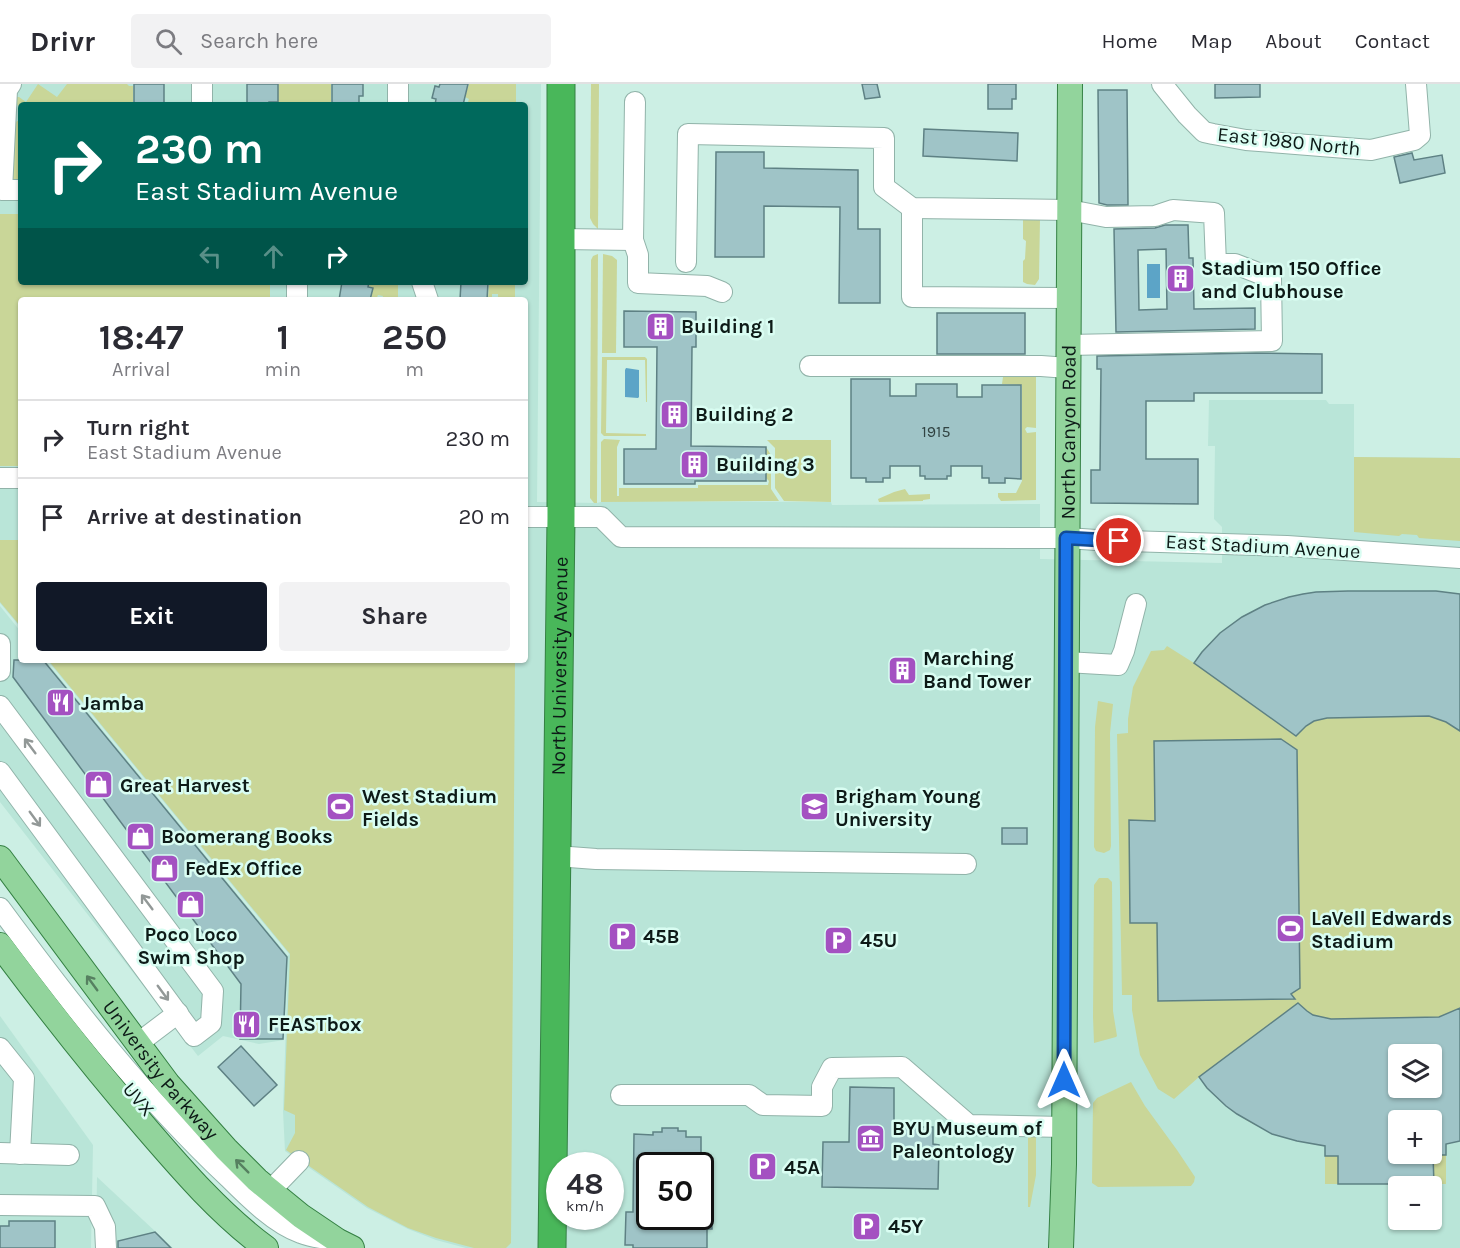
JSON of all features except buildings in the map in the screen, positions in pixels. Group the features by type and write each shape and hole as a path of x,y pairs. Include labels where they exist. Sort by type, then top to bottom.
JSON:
{"highway":[{"name":"North University Avenue","path":"552,1248 561,518 561,84"}],"main road":[{"name":"North Canyon Road","path":"1061,1248 1064,1127 1070,84"},
{"name":"University Parkway","path":"0,858 168,1084 226,1149 256,1180 301,1216 345,1244"},
{"path":"0,945 10,965 166,1152 211,1201 266,1248"}],"street":[{"path":"11,84 7,90 12,190"},
{"path":"202,84 202,102"},
{"path":"398,84 398,102"},
{"name":"East 1980 North","path":"1162,84 1204,132 1246,140 1371,150 1414,140 1420,135 1416,84"},
{"path":"635,102 633,240 638,255 638,283 707,286 722,292"},
{"path":"686,262 688,134 884,138 884,187 912,208 1069,210 1106,217 1155,216 1173,210 1214,213 1216,264 1235,264 1271,278 1272,341 1068,356 1041,366 810,366"},
{"path":"912,208 912,297 1068,298"},
{"path":"561,240 633,240"},
{"path":"0,478 18,478"},
{"name":"East Stadium Avenue","path":"528,517 601,517 621,537 1066,538 1287,546 1460,558"},
{"path":"1066,662 1118,665 1136,604"},
{"path":"0,644 0,671"},
{"path":"0,706 213,991 211,1023 194,1036 0,772"},
{"path":"556,856 596,859 966,864"},
{"path":"0,908 54,980 122,1064 204,1156 279,1221 300,1233 345,1244"},
{"name":"UVX","path":"0,922 83,1032 167,1132 255,1216 305,1248"},
{"path":"137,1044 178,1013"},
{"path":"0,1048 24,1078 20,1154"},
{"path":"621,1095 749,1095 763,1105 822,1106 822,1087 832,1068 902,1067 969,1125 1064,1127"},
{"path":"0,1153 69,1155"},
{"path":"270,1191 299,1161"},
{"path":"0,1205 94,1206 105,1227 106,1248"}],"shaded area":[{"name":"Brigham Young University","path":"0,84 541,84 537,502 831,502 832,505 1040,504 1040,559 1222,563 1222,527 1214,519 1215,446 1208,446 1209,400 1326,400 1329,404 1354,404 1354,457 1460,458 1460,1248 466,1248 408,1229 367,1208 285,1151 283,1111 288,965 284,1040 259,1044 223,1036 198,1056 0,802 0,606 18,628 18,663 47,663 288,956 289,954 49,663 528,663 528,297 18,297 18,624 0,603"},
{"path":"0,1016 93,1145 91,1248 0,1248"},
{"path":"97,1177 173,1248 96,1248"}],"green space":[{"path":"38,84 57,97 67,84 127,84 133,86 133,102 26,102"},
{"path":"278,84 331,84 331,102 278,102"},
{"path":"469,84 516,84 516,102 468,102 469,99 465,97"},
{"path":"591,84 599,84 598,229 590,218"},
{"path":"16,97 26,102 18,102 18,106 15,102"},
{"path":"18,120 18,182 12,180 15,123"},
{"path":"0,214 18,214 18,285 270,285 270,297 18,297 18,466 0,466"},
{"path":"1023,217 1040,219 1039,279 1035,285 1023,282 1026,241 1023,239"},
{"path":"598,254 597,503 594,503 590,498 591,260"},
{"path":"603,254 617,260 616,353 602,353"},
{"path":"398,285 398,297 378,295 372,297 373,288 369,286"},
{"path":"489,285 515,285 515,297 498,297 498,294 492,294 492,297 488,297"},
{"path":"602,357 645,357 647,359 647,402 645,360 607,360 606,433 646,434 646,436 604,436 601,433"},
{"path":"1003,377 1036,377 1036,428 1027,427 1025,429 1027,433 1036,432 1036,500 1001,501 998,497 998,493 1016,493 1022,481 1022,385 1002,384"},
{"path":"604,439 620,440 617,447 617,496 619,496 619,488 768,485 766,447 771,455 771,489 779,501 601,502 601,442"},
{"path":"767,440 831,440 831,502 784,501 775,488 775,448"},
{"path":"1354,457 1460,458 1460,541 1419,538 1417,535 1402,534 1399,536 1354,532"},
{"path":"905,489 909,495 930,494 930,499 879,502 878,499"},
{"path":"0,540 18,540 18,623 0,602"},
{"name":"LaVell Edwards Stadium","path":"1348,591 1436,591 1460,594 1460,1141 1446,1144 1446,1184 1442,1184 1442,1176 1388,1176 1388,1184 1325,1184 1325,1146 1288,1138 1255,1125 1225,1105 1199,1077 1174,1099 1158,1089 1140,1055 1132,1010 1132,995 1122,995 1117,734 1128,733 1133,687 1151,651 1164,650 1167,646 1194,663 1223,631 1247,614 1273,602 1309,594"},
{"name":"West Stadium Fields","path":"50,663 515,663 511,1243 506,1248 474,1248 408,1228 368,1207 286,1150 295,1133 295,1115 284,1110 290,954"},
{"path":"1098,701 1113,704 1110,733 1111,846 1110,850 1104,853 1096,851 1094,847 1095,727"},
{"path":"1099,878 1108,878 1112,882 1113,1011 1117,1036 1094,1043 1094,885"},
{"path":"1131,1082 1195,1177 1191,1186 1098,1187 1092,1183 1093,1103 1097,1098"},
{"path":"1028,1133 1036,1137 1036,1175 1030,1207 1028,1207"}],"water":[{"path":"1147,264 1160,264 1160,298 1147,298"},
{"path":"626,368 639,370 638,398 625,397"}],"place":[{"name":"Stadium 150 Office and Clubhouse","path":"1180,279"},
{"name":"Building 1","path":"660,326"},
{"name":"Building 2","path":"674,414"},
{"name":"Building 3","path":"695,464"},
{"name":"Marching Band Tower","path":"902,670"},
{"name":"Jamba","path":"60,703"},
{"name":"Great Harvest","path":"99,785"},
{"name":"West Stadium Fields","path":"341,807"},
{"name":"Brigham Young University","path":"814,807"},
{"name":"Boomerang Books","path":"140,836"},
{"name":"FedEx Office","path":"164,868"},
{"name":"Poco Loco Swim Shop","path":"191,904"},
{"name":"LaVell Edwards Stadium","path":"1290,929"},
{"name":"45B","path":"622,936"},
{"name":"45U","path":"839,940"},
{"name":"FEASTbox","path":"247,1024"},
{"name":"BYU Museum of Paleontology","path":"871,1139"},
{"name":"45A","path":"763,1167"},
{"name":"45Y","path":"867,1226"}],"route":[{"path":"1064,1080 1066,538 1119,541"}]}
